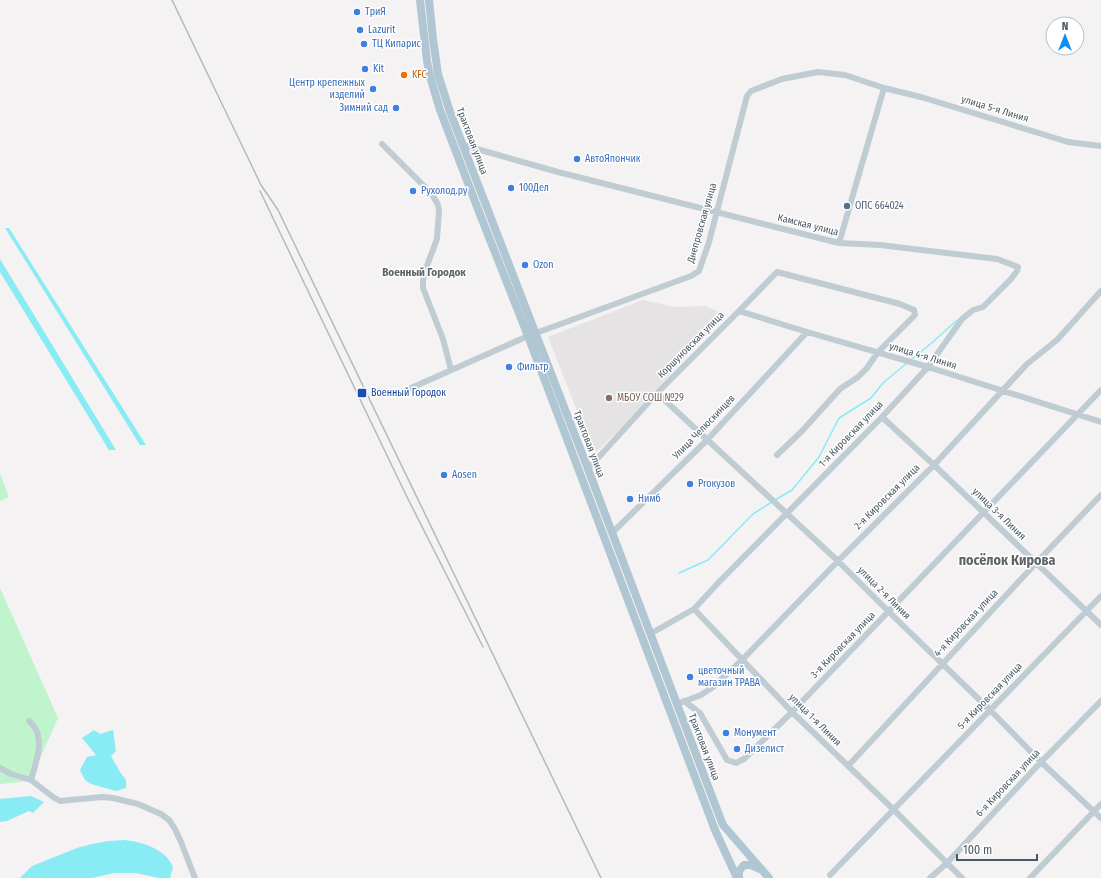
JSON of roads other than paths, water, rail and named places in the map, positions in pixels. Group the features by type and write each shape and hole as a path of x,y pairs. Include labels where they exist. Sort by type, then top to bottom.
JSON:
{"main road":[{"name":"Трактовая улица","path":"420,0 427,61 435,94 486,230 588,469 650,634 681,703 723,825 769,878"},
{"name":"Трактовая улица","path":"429,0 438,74 450,112 716,830 738,878"},
{"path":"738,878 739,871 744,865 751,865 761,869"}],"street":[{"name":"улица 5-я Линия","path":"746,96 751,91 782,79 818,72 845,75 884,88 921,97 1068,142 1101,146"},
{"path":"839,243 884,88"},
{"name":"Днепровская улица","path":"532,335 691,276 699,271 746,96"},
{"path":"382,144 432,194 438,205 437,239 424,276 423,288 443,339 451,370"},
{"name":"Камская улица","path":"463,146 558,172 839,243 880,244 997,259 1018,267 1011,279 983,307 973,310 962,319 928,367"},
{"name":"Коршуновская улица","path":"588,469 657,393 777,272 900,304 914,310 915,315 878,352"},
{"name":"2-я Кировская улица","path":"681,703 701,695 713,687 742,660 934,465 1027,364 1057,340 1101,291"},
{"name":"улица 4-я Линия","path":"739,312 928,367 1101,422"},
{"name":"Улица Челюскинцев","path":"612,533 708,440 807,332"},
{"path":"411,388 532,335"},
{"path":"777,455 802,431 840,389 858,377 867,368 878,352"},
{"name":"1-я Кировская улица","path":"694,609 882,417 928,367"},
{"name":"3-я Кировская улица","path":"681,703 700,713 727,760 736,763 744,759 792,712 1101,390"},
{"name":"улица 2-я Линия","path":"657,393 838,561 1041,762 1101,818"},
{"name":"улица 3-я Линия","path":"882,417 1101,625"},
{"name":"4-я Кировская улица","path":"848,766 1101,495"},
{"name":"5-я Кировская улица","path":"830,875 1101,596"},
{"path":"650,634 694,609"},
{"name":"улица 1-я Линия","path":"694,609 792,712 962,878"},
{"name":"6-я Кировская улица","path":"930,878 947,863 1041,762 1101,701"},
{"path":"29,721 35,728 39,740 31,780"},
{"path":"0,768 11,774 31,780 60,801 102,797 113,798 138,804 162,814 169,820 175,829 195,878"},
{"path":"1030,878 1101,804"}],"water":[{"path":"5,228 9,228 146,445 140,445"},
{"path":"0,259 116,450 109,450 0,272"},
{"path":"94,730 100,734 113,730 116,751 111,756 126,780 126,788 116,791 91,784 85,780 80,770 87,757 96,755 82,738"},
{"path":"31,796 44,802 33,813 29,811 7,821 0,822 0,799"},
{"path":"124,840 145,844 164,855 173,867 170,878 159,878 136,873 114,873 92,878 20,878 32,866 77,848 109,841"}],"waterway":[{"path":"912,359 957,320"},
{"path":"775,500 792,490 819,457 839,418 871,398 883,383 907,363"},
{"path":"679,573 708,560 753,514 772,502"}],"railway":[{"path":"172,0 261,185 278,210 601,878"},
{"path":"260,191 406,495 483,647"}],"place":[{"name":"ТриЯ","path":"357,12"},
{"name":"Lazurit","path":"360,30"},
{"name":"ТЦ Кипарис","path":"364,44"},
{"name":"Kit","path":"365,69"},
{"name":"KFC","path":"404,75"},
{"name":"Центр крепежных изделий","path":"373,89"},
{"name":"Зимний сад","path":"396,108"},
{"name":"АвтоЯпончик","path":"577,159"},
{"name":"100Дел","path":"511,188"},
{"name":"Рухолод.ру","path":"413,191"},
{"name":"ОПС 664024","path":"847,206"},
{"name":"Ozon","path":"525,265"},
{"name":"Фильтр","path":"509,367"},
{"name":"Военный Городок","path":"362,393"},
{"name":"МБОУ СОШ №29","path":"609,398"},
{"name":"Aosen","path":"444,475"},
{"name":"Proкузов","path":"690,484"},
{"name":"Нимб","path":"630,499"},
{"name":"цветочный магазин ТРАВА","path":"690,677"},
{"name":"Монумент","path":"726,733"},
{"name":"Дизелист","path":"737,749"}],"district":[{"name":"Военный Городок","path":"424,272"},
{"name":"посёлок Кирова","path":"1007,560"}]}
